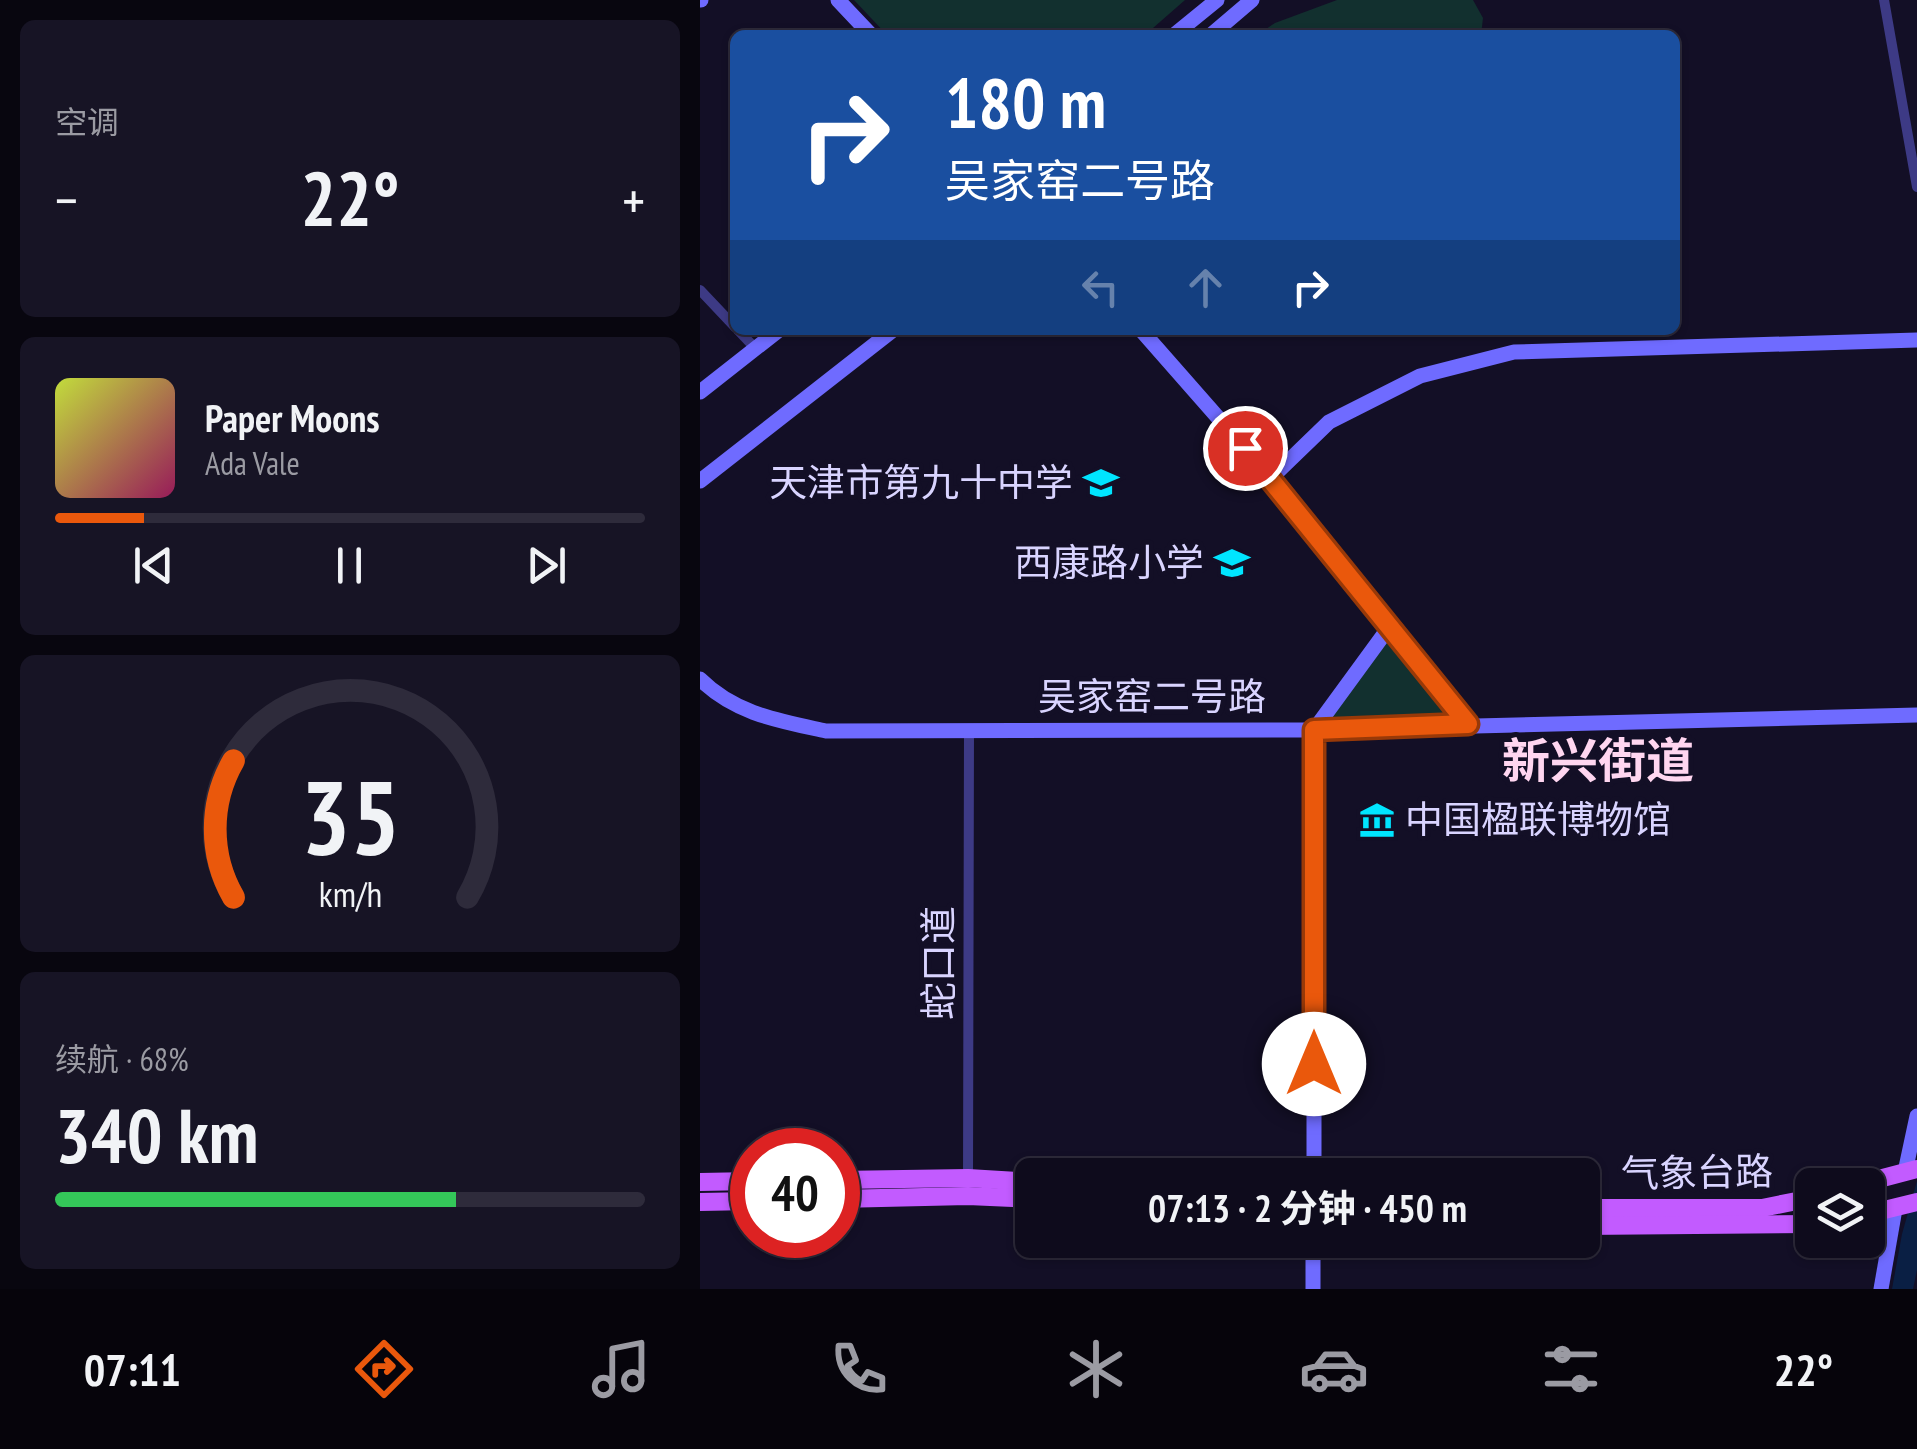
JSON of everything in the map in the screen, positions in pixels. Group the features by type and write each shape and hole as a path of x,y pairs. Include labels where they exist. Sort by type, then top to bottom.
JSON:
{"main road":[{"path":"1885,1178 1911,1171"},
{"path":"700,1182 730,1181"},
{"path":"860,1181 968,1187 1015,1196"},
{"path":"860,1197 1015,1183"},
{"path":"700,1202 730,1201"},
{"name":"气象台路","path":"1600,1208 1762,1208 1795,1201"},
{"name":"气象台路","path":"1600,1226 1795,1224"}],"street":[{"path":"838,0 866,30"},
{"path":"1180,30 1217,0"},
{"path":"1218,30 1252,0"},
{"path":"1884,0 1917,187"},
{"path":"700,290 730,322"},
{"path":"743,335 756,349"},
{"path":"700,392 773,335"},
{"path":"700,480 887,335"},
{"path":"1145,335 1271,478 1468,724"},
{"path":"1271,478 1330,422 1420,376 1514,352 1917,340"},
{"path":"1314,1158 1314,730 1390,626"},
{"name":"吴家窑二号路","path":"700,679 718,696 757,716 826,731 1314,730 1917,715"},
{"name":"蛇口道","path":"968,1187 969,730"},
{"path":"1911,1171 1917,1116"},
{"path":"1881,1289 1905,1205"},
{"path":"1313,1258 1313,1289"}],"green space":[{"path":"854,0 1185,0 1151,30 882,30"},
{"path":"1337,0 1473,0 1483,18 1482,30 1264,30"},
{"path":"1385,629 1464,730 1310,733"}],"water":[{"path":"1917,1181 1917,1270 1913,1289 1892,1289 1902,1234"}],"place":[{"name":"天津市第九十中学","path":"1101,483"},
{"name":"西康路小学","path":"1232,563"},
{"name":"中国楹联博物馆","path":"1377,820"}],"district":[{"name":"新兴街道","path":"1598,761"}],"route":[{"path":"1245,448 1468,724 1314,730 1314,1064"}]}
